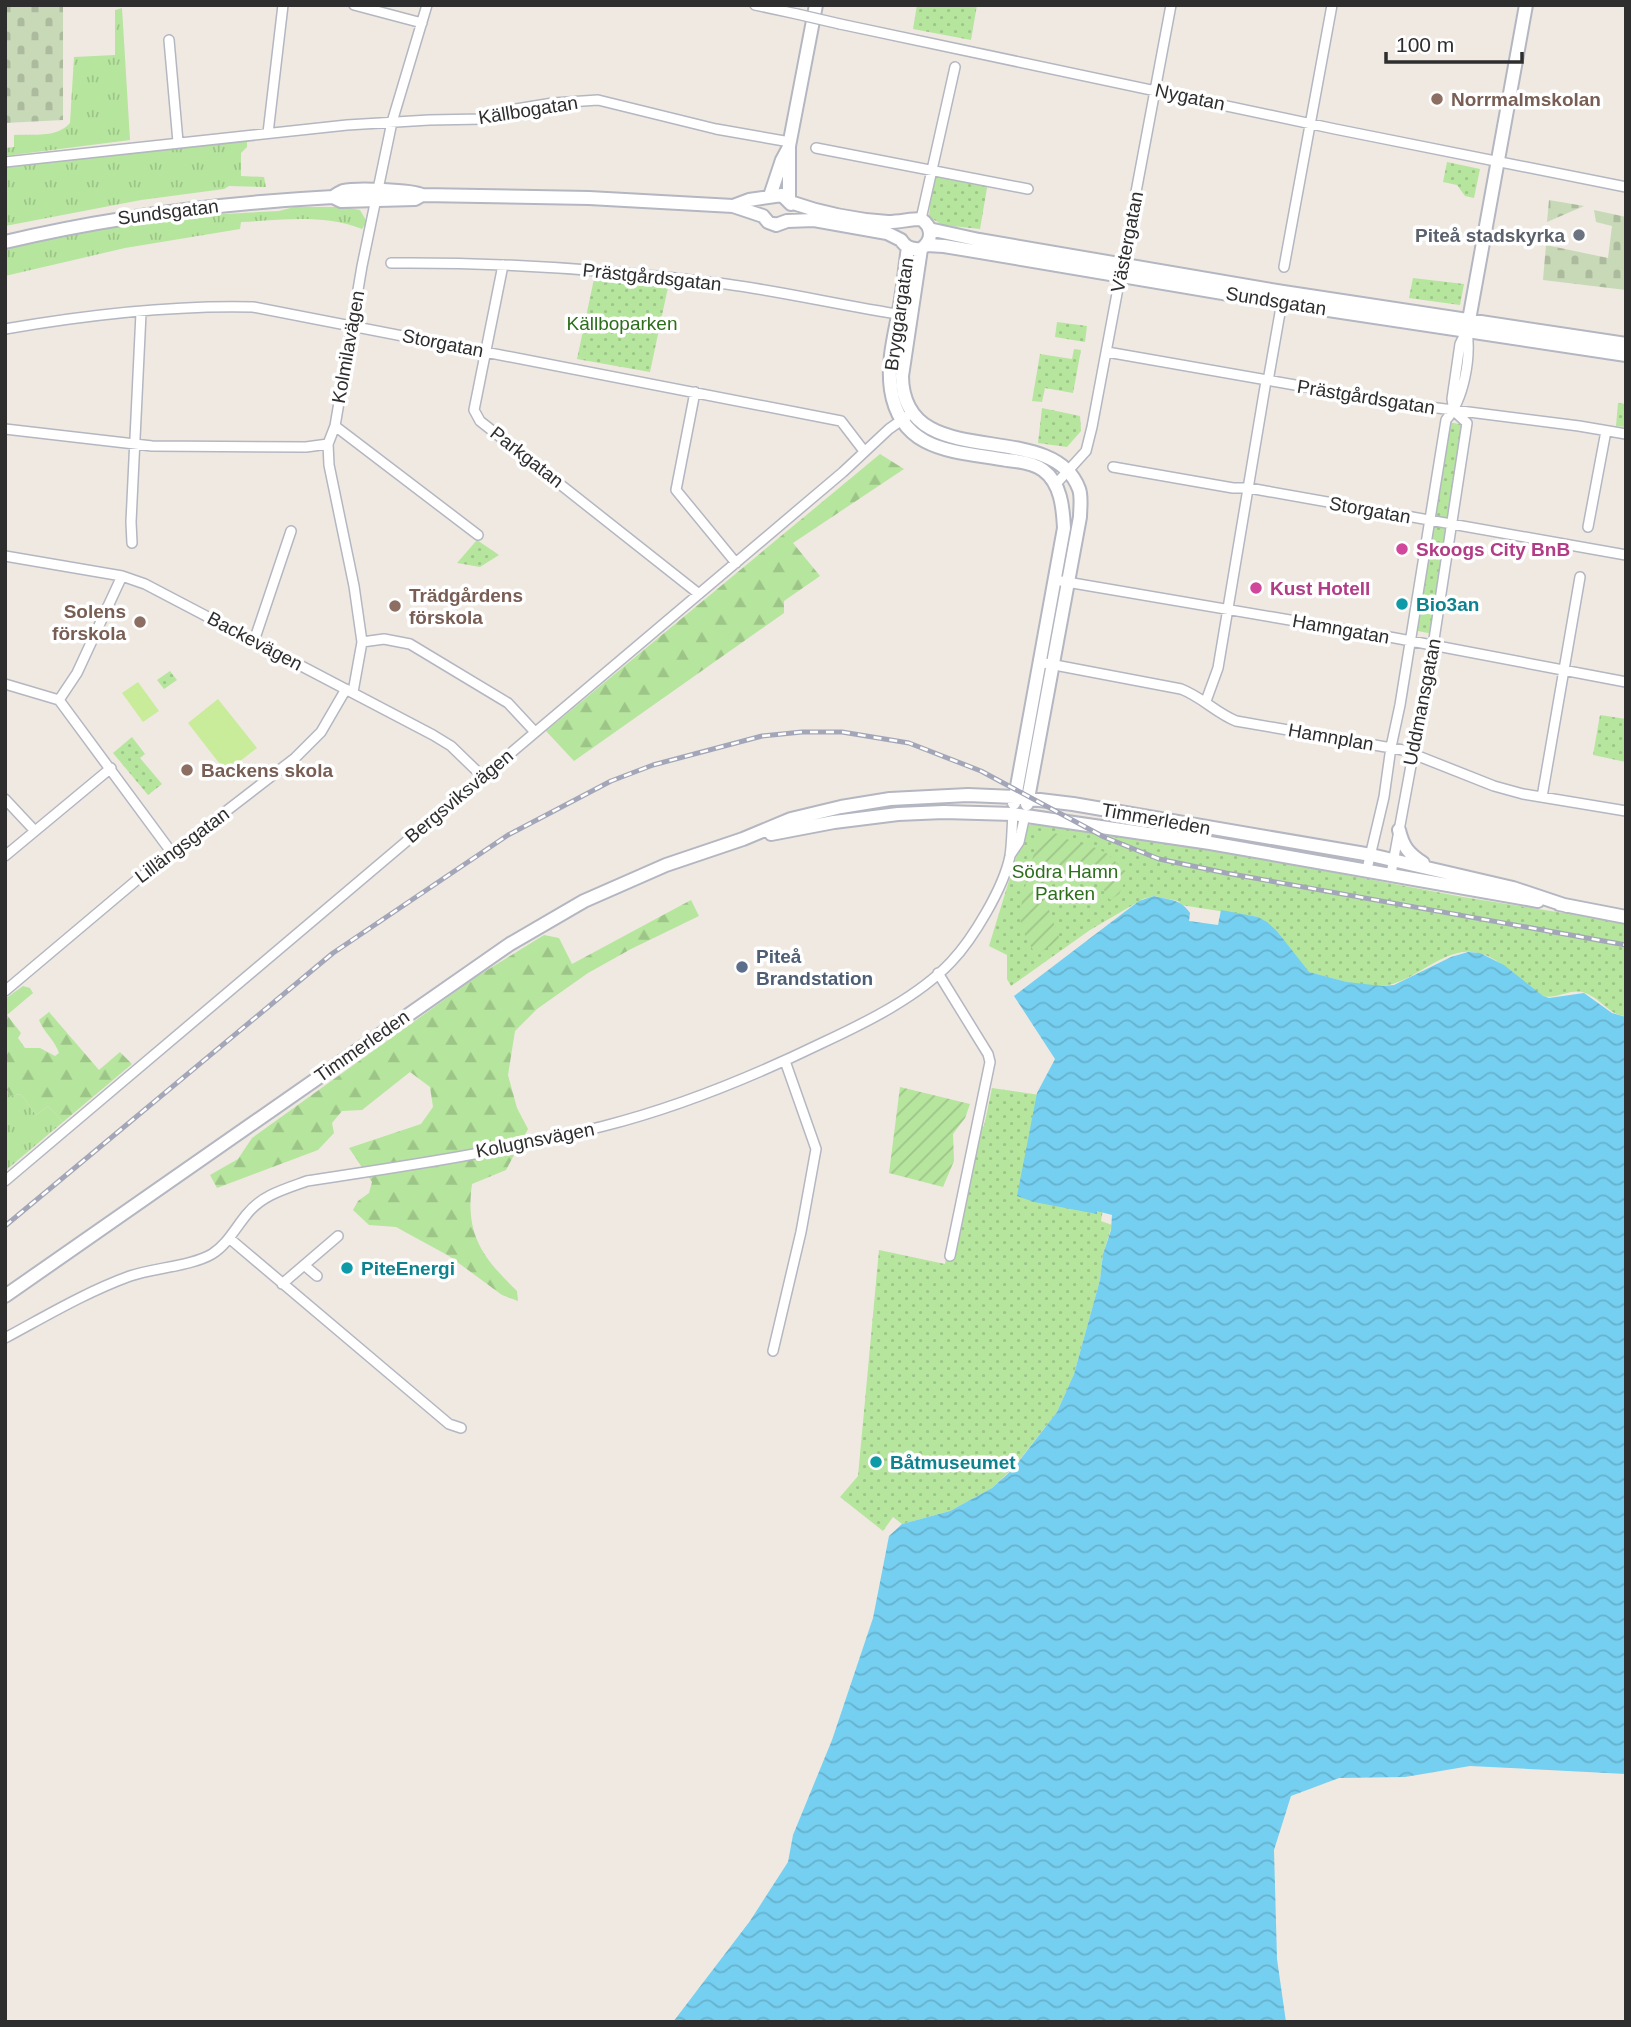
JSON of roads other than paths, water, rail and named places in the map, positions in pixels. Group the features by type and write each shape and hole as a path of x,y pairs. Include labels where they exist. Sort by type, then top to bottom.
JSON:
{"main road":[{"path":"787,221 791,215 790,144 816,5"},
{"path":"1468,326 1526,5"},
{"path":"763,216 762,209 790,144"},
{"name":"Sundsgatan","path":"5,242 151,213 256,201 333,197 342,191 378,196 414,191 422,195 589,198 733,206 763,216 776,225 787,221 814,220 835,223 887,233 914,245 944,246 1283,292 1626,355"},
{"name":"Sundsgatan","path":"733,206 749,200 782,195 790,201 818,211 865,219 925,224 1122,270"},
{"path":"906,222 901,229 914,245 930,236 925,224"},
{"name":"Bryggargatan","path":"901,421 894,405 890,372 904,315 914,245"},
{"name":"Bryggargatan","path":"904,315 902,383 914,414"},
{"name":"Sundsgatan","path":"1468,326 1626,344"},
{"path":"914,414 929,428 948,436 1045,455 1063,466 1079,490 1080,517 1061,581 1019,814"},
{"path":"901,421 916,437 944,449 1017,461 1043,470 1055,485 1062,502 1064,528 1061,581"},
{"name":"Timmerleden","path":"5,1296 510,944 584,901 666,865 743,839 791,819 890,799 968,795 1021,798 1371,855 1535,894 1567,906"},
{"name":"Timmerleden","path":"743,839 834,822 898,814 1019,814 1367,869 1626,918"},
{"path":"1399,831 1404,847 1432,869"}],"street":[{"path":"268,133 283,5"},
{"path":"354,5 422,23"},
{"name":"Kolmilavägen","path":"349,691 362,642 354,586 329,466 328,444 335,426 351,325 392,122 427,5"},
{"name":"Nygatan","path":"755,5 1626,187"},
{"name":"Västergatan","path":"1055,485 1086,451 1092,427 1171,5"},
{"path":"1284,267 1332,5"},
{"path":"169,40 178,142"},
{"path":"925,224 955,67"},
{"name":"Källbogatan","path":"5,162 268,133 392,122 483,119 528,107 598,100 790,144"},
{"path":"816,148 1028,189"},
{"name":"Prästgårdsgatan","path":"391,262 446,262 604,271 727,284 904,315"},
{"name":"Parkgatan","path":"503,265 474,410 481,421 699,594"},
{"name":"Storgatan","path":"5,329 53,321 219,306 253,307 841,421 864,451"},
{"path":"1206,701 1218,668 1281,307"},
{"path":"132,543 141,313"},
{"name":"Uddmansgatan","path":"1367,869 1384,797 1447,420 1460,400 1469,345 1468,326"},
{"name":"Prästgårdsgatan","path":"1107,352 1454,411 1626,434"},
{"path":"695,392 676,490 736,563"},
{"name":"Uddmansgatan","path":"1391,874 1433,646 1467,423 1454,411"},
{"name":"Bergsviksvägen","path":"5,1181 736,563 864,451 901,421 914,414"},
{"path":"335,426 478,534"},
{"path":"5,429 135,444 306,447 328,444"},
{"path":"1588,527 1606,431"},
{"name":"Storgatan","path":"1113,467 1233,488 1248,488 1626,555"},
{"path":"254,640 291,531"},
{"name":"Backevägen","path":"5,556 122,576 145,584 451,746 482,776"},
{"path":"59,700 77,673 122,576"},
{"path":"1542,797 1580,577"},
{"name":"Hamngatan","path":"1061,581 1409,641 1626,682"},
{"path":"362,642 384,639 410,644 508,703 535,732"},
{"name":"Hamnplan","path":"1046,663 1181,689 1199,696 1221,715 1236,721 1391,747 1494,786 1626,811"},
{"path":"5,684 59,700 172,853"},
{"name":"Lillängsgatan","path":"5,991 138,879 295,758 321,732 349,691"},
{"path":"5,856 111,768"},
{"path":"5,799 35,831"},
{"name":"Kolugnsvägen","path":"5,1338 101,1286 212,1254 229,1238 249,1211 271,1194 307,1181 541,1141 607,1126 727,1086 848,1031 905,998 951,962 981,922 1005,872 1019,814"},
{"path":"938,973 988,1054 990,1062 950,1256"},
{"path":"773,1351 801,1232 816,1149 785,1061"},
{"path":"282,1284 338,1236"},
{"path":"229,1238 449,1424 461,1428"},
{"path":"304,1265 317,1276"}],"water":[{"path":"1154,896 1183,905 1190,913 1189,921 1218,925 1221,910 1258,917 1277,931 1309,972 1347,982 1394,985 1451,957 1468,952 1480,953 1504,965 1543,996 1549,998 1584,993 1612,1013 1626,1017 1626,1774 1470,1766 1405,1777 1339,1778 1291,1796 1274,1850 1277,1959 1286,2022 673,2022 750,1921 788,1862 793,1835 832,1740 873,1618 889,1536 902,1524 950,1511 992,1488 1013,1469 1057,1412 1074,1374 1100,1280 1112,1215 1034,1202 1017,1196 1037,1093 1055,1059 1014,996 1139,901"}],"railway":[{"path":"5,1226 333,953 508,835 611,781 653,765 762,736 842,732 909,743 981,771 1104,837 1159,859 1626,945"}],"place":[{"name":"Norrmalmskolan","path":"1437,99"},
{"name":"Piteå stadskyrka","path":"1579,235"},
{"name":"Skoogs City BnB","path":"1402,549"},
{"name":"Kust Hotell","path":"1256,588"},
{"name":"Bio3an","path":"1402,604"},
{"name":"Trädgårdens förskola","path":"395,606"},
{"name":"Solens förskola","path":"140,622"},
{"name":"Backens skola","path":"187,770"},
{"name":"Piteå Brandstation","path":"742,967"},
{"name":"PiteEnergi","path":"347,1268"},
{"name":"Båtmuseumet","path":"876,1462"}],"park label":[{"name":"Källboparken","path":"622,323"},
{"name":"Södra Hamn Parken","path":"1065,882"}]}
